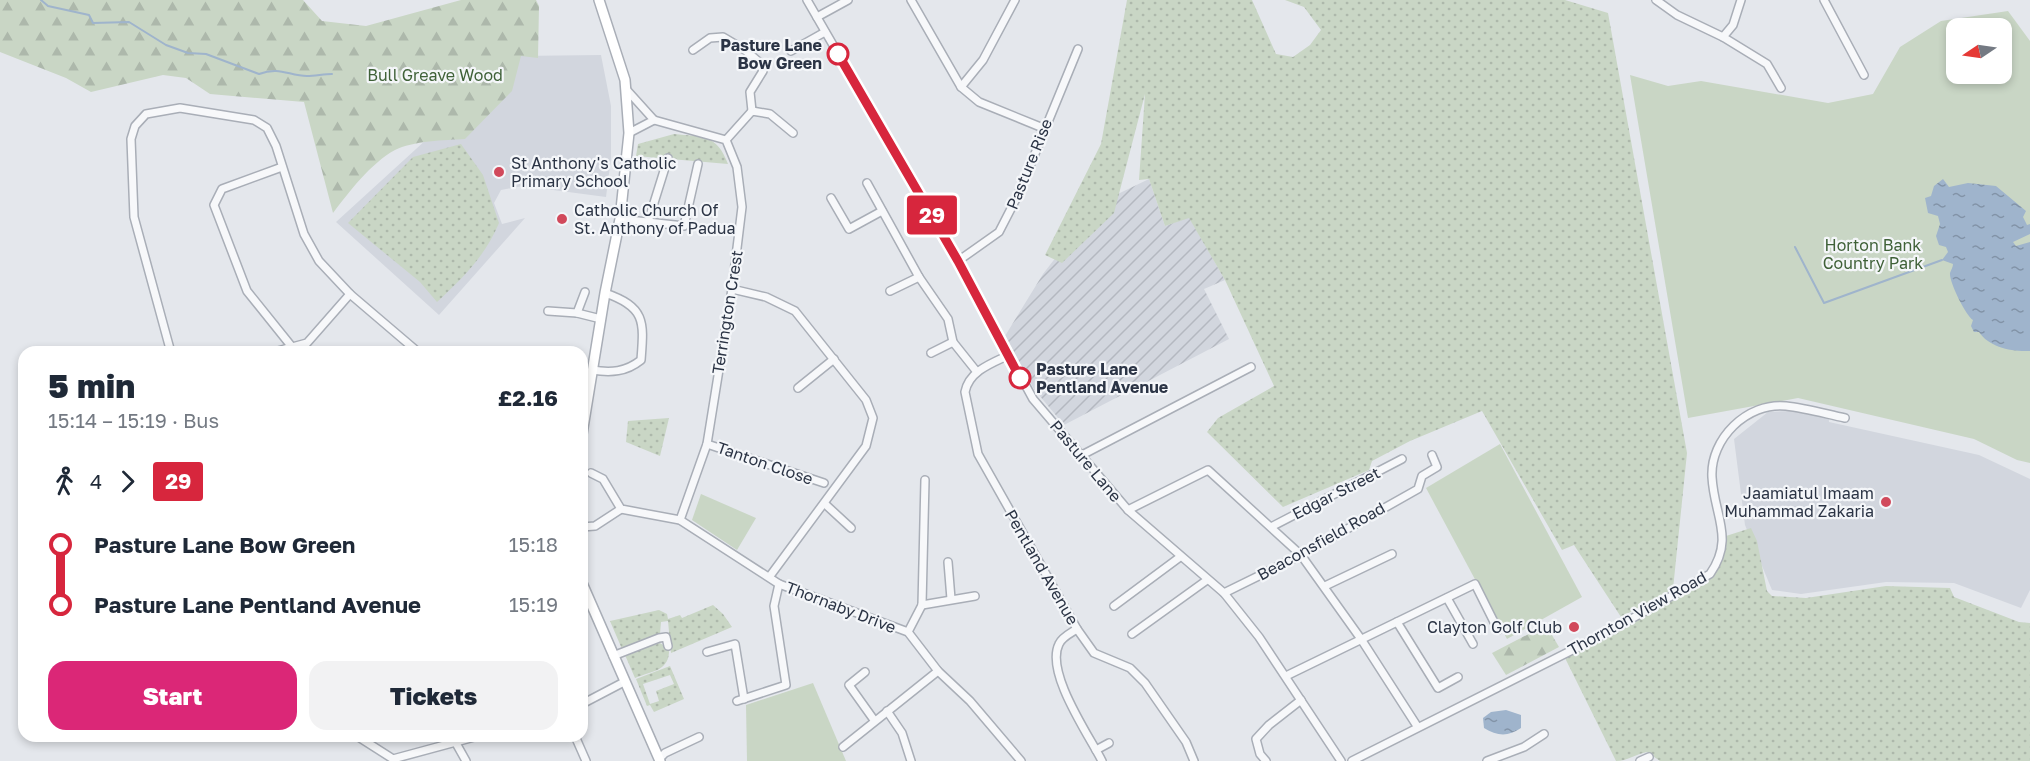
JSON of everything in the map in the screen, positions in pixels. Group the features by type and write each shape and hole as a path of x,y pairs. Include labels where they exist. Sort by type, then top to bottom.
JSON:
{"street":[{"path":"588,390 620,219 629,133 626,89 599,0"},
{"name":"Pasture Lane","path":"807,0 958,261 1034,399 1128,510 1224,593 1286,676 1341,761"},
{"path":"817,17 848,0"},
{"path":"911,0 960,87 979,102 1044,128"},
{"path":"960,87 983,60 1015,0"},
{"path":"1656,0 1677,15 1723,37 1767,64 1781,88"},
{"path":"1723,37 1733,25 1741,0"},
{"path":"1824,0 1864,75"},
{"path":"791,51 825,32"},
{"path":"626,89 654,120 726,140 752,111 750,92 763,71 759,62 723,37 710,38 693,51"},
{"name":"Pasture Rise","path":"958,261 999,232 1018,195 1077,49"},
{"path":"169,346 134,217 131,139 135,126 146,114 180,108 254,120 267,128 276,146 304,234 319,261 350,294 411,346"},
{"path":"752,111 770,114 793,133"},
{"path":"629,133 654,120"},
{"name":"Terrington Crest","path":"680,520 707,444 732,289 742,207 737,167 726,140"},
{"path":"648,222 668,158"},
{"path":"620,219 684,226 698,164"},
{"path":"282,167 222,189 214,205 247,291 291,346"},
{"path":"867,183 919,277 948,319 954,342 977,372 1009,355"},
{"path":"831,198 849,229 882,211"},
{"path":"890,291 919,277"},
{"path":"732,289 766,297 795,311 866,400 873,418 866,446 770,576"},
{"path":"577,313 585,292"},
{"path":"592,370 609,373 628,369 641,360 644,326 636,310 605,293"},
{"path":"296,346 307,343 350,294"},
{"path":"549,311 577,313 602,319"},
{"path":"931,353 954,342"},
{"path":"798,388 834,359"},
{"path":"1082,455 1251,367"},
{"name":"Pentland Avenue","path":"977,372 967,383 965,392 978,454 1077,629 1094,653 1131,668 1145,683 1186,742 1194,761"},
{"name":"Thornton View Road","path":"1352,761 1417,726 1482,697 1612,630 1710,574 1724,546 1712,477 1715,454 1729,430 1743,417 1764,409 1784,406 1845,418"},
{"name":"Tanton Close","path":"707,444 824,483"},
{"name":"Beaconsfield Road","path":"1224,593 1301,555 1418,489 1422,476 1437,467 1432,455"},
{"name":"Edgar Street","path":"1270,527 1402,459"},
{"path":"1128,510 1208,470 1301,555 1361,639 1417,726"},
{"path":"588,526 595,526 621,509 603,479 591,473"},
{"path":"908,632 922,605 925,480"},
{"path":"825,504 851,528"},
{"name":"Thornaby Drive","path":"621,509 680,520 770,576 779,584 908,632 938,671 970,701 1021,761"},
{"path":"1325,586 1392,554"},
{"path":"1114,606 1180,557"},
{"path":"948,562 951,599"},
{"path":"1132,634 1208,580"},
{"path":"706,652 735,644 741,700 786,685 774,606 779,584"},
{"path":"1286,676 1475,584 1498,630"},
{"path":"922,605 975,596"},
{"path":"588,597 659,760 665,753 699,737"},
{"path":"1447,598 1473,644"},
{"path":"1396,622 1438,687 1458,676"},
{"path":"664,628 668,646"},
{"path":"1077,629 1060,641 1055,655 1058,676 1102,761"},
{"path":"613,656 666,637"},
{"path":"843,747 938,671"},
{"path":"866,672 849,685 874,720"},
{"path":"588,701 624,682"},
{"path":"1266,761 1260,754 1256,740 1269,725 1301,700"},
{"path":"887,711 902,734 911,761"},
{"path":"1487,761 1524,747 1544,734"},
{"path":"366,742 393,759 447,742"},
{"path":"454,742 466,761"},
{"path":"577,742 586,761"},
{"path":"1096,750 1109,743"},
{"path":"1640,761 1649,757"}],"shaded area":[{"name":"St Anthony's Catholic Primary School","path":"601,55 611,106 611,158 606,197 523,186 501,190 494,203 502,224 525,218 439,315 336,222 518,56"},
{"path":"1149,179 1165,226 1189,217 1225,280 1204,289 1229,339 1064,425 1034,389 1005,336 1043,274 1097,204"},
{"name":"Jaamiatul Imaam Muhammad Zakaria","path":"1828,409 1829,422 1979,455 2030,479 2030,590 2021,608 1954,583 1886,582 1801,594 1772,590 1745,525 1734,439 1768,412"}],"green space":[{"name":"Bull Greave Wood","path":"0,0 303,0 322,21 366,26 461,0 536,0 539,6 538,58 521,56 512,91 465,139 420,143 395,150 369,170 333,213 304,102 210,94 186,78 163,75 91,92 66,78 0,52"},
{"path":"1127,0 1252,0 1276,54 1293,57 1310,45 1321,30 1304,7 1285,0 1565,0 1608,13 1687,453 1673,589 1621,617 1574,545 1562,550 1482,411 1410,441 1372,461 1369,470 1283,507 1207,432 1218,418 1274,386 1225,280 1189,218 1165,226 1149,179 1139,180 1145,94 1114,213 1062,263 1045,255 1101,144"},
{"name":"Horton Bank Country Park","path":"2008,11 2030,41 2030,463 2017,460 1974,439 1798,398 1688,418 1630,75 1668,86 1701,81 1828,103 1873,94 1900,47 1941,21 1946,20 1946,84 2012,84 2012,18 1961,18"},
{"path":"674,134 700,137 713,142 724,154 728,164 636,156 638,144"},
{"path":"461,144 483,175 499,223 473,266 437,302 420,282 348,223 413,157"},
{"path":"669,418 660,456 626,442 628,421"},
{"path":"1500,444 1582,597 1507,639 1426,488"},
{"path":"701,494 756,518 737,550 692,520"},
{"path":"1751,528 1757,541 1767,591 1772,596 1806,598 1886,586 1950,588 1954,597 2019,622 2030,623 2030,761 1660,761 1647,752 1616,761 1565,658 1676,599 1701,582 1721,555 1726,536"},
{"path":"713,605 732,627 671,653 668,621 661,622 660,634 622,649 610,621 659,610 667,614 668,619 680,615 682,618"},
{"path":"1546,625 1559,647 1506,675 1492,653"},
{"path":"660,643 669,649 666,662 659,669 635,678 625,655"},
{"path":"670,666 684,699 654,712 650,705 647,706 636,679","holes":["670,675 674,684 656,691 659,701 650,704 643,684"]},
{"path":"813,683 846,761 747,761 746,705"}],"water":[{"path":"1943,179 1949,187 1968,183 1996,186 2026,211 2023,217 2027,225 2030,224 2030,234 2013,242 2016,246 2030,242 2030,351 2001,348 1979,332 1974,332 1971,326 1973,320 1962,306 1952,284 1950,273 1953,264 1942,260 1948,252 1946,247 1939,245 1936,236 1940,224 1938,216 1928,213 1925,198 1931,196 1934,186"},
{"path":"1506,710 1521,715 1521,728 1512,733 1502,734 1493,733 1484,728 1483,718 1491,712"}],"waterway":[{"path":"41,0 48,6 89,15 93,23 129,22 166,45 188,53 206,54 259,74 273,71 301,76 332,74"},
{"path":"1795,247 1824,303 1942,260"}],"bus line":[{"name":"29","path":"838,54 958,261 1020,378"}],"place":[{"name":"Pasture Lane Bow Green","path":"838,54"},
{"name":"St Anthony's Catholic Primary School","path":"499,172"},
{"name":"Catholic Church Of St. Anthony of Padua","path":"562,219"},
{"name":"Pasture Lane Pentland Avenue","path":"1020,378"},
{"name":"Jaamiatul Imaam Muhammad Zakaria","path":"1886,502"},
{"name":"Clayton Golf Club","path":"1574,627"}]}
